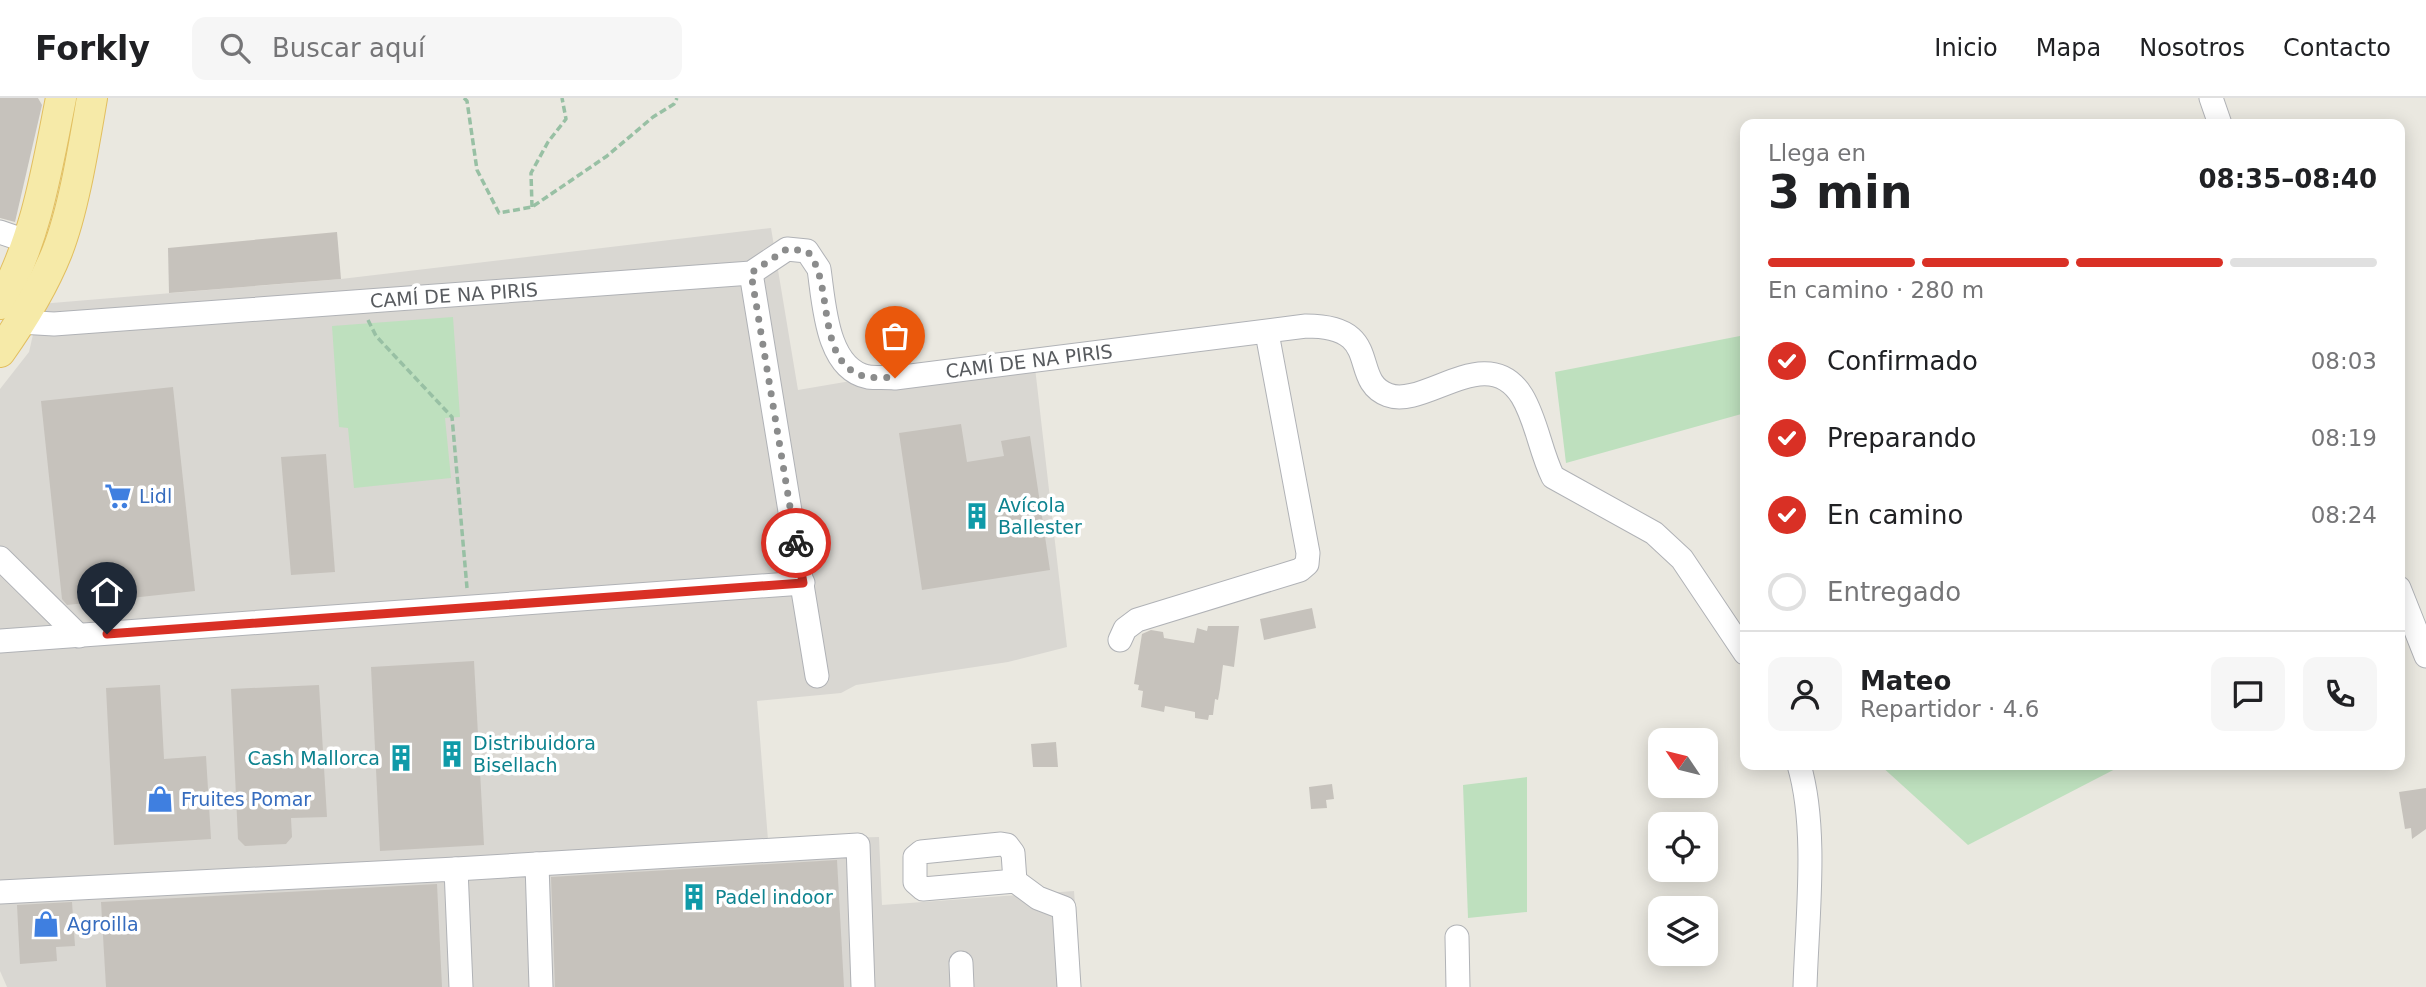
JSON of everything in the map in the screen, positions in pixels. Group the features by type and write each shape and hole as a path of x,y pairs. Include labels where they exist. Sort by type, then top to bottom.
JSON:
{"main road":[{"path":"0,352 21,263 40,206 61,98"},
{"path":"10,313 57,252 92,98"}],"street":[{"path":"2211,98 2218,119"},
{"path":"0,232 29,242"},
{"name":"CAMÍ DE NA PIRIS","path":"10,313 54,324 751,273 787,249 807,251 819,269 830,338 845,365 866,377 895,378 1306,326 1334,327 1359,347 1370,376 1378,389 1387,395 1401,398 1472,375 1495,375 1511,383 1528,408 1553,477 1654,533 1682,559 1740,646"},
{"path":"751,273 817,676"},
{"path":"1120,640 1125,629 1137,620 1300,570 1307,564 1308,553 1267,332"},
{"path":"0,558 79,636"},
{"path":"0,641 803,583"},
{"path":"2405,603 2426,656"},
{"path":"1800,770 1805,787 1809,835 1805,987"},
{"path":"0,892 858,845 863,987"},
{"path":"1015,881 1013,853 1007,845 921,852 915,857 915,882 934,898 1015,881 1038,898 1064,908 1069,987"},
{"path":"537,864 541,987"},
{"path":"456,869 461,987"},
{"path":"1457,937 1458,987"},
{"path":"961,963 962,987"}],"path":[{"path":"464,98 467,101 477,170 499,213 532,207 607,156 653,117 674,104 677,98"},
{"path":"532,207 531,173 566,119 562,98"},
{"path":"364,301 366,317 376,336 452,417 469,607"}],"shaded area":[{"path":"771,228 798,390 1033,350 1067,647 1008,662 856,685 841,693 757,701 768,840 879,837 882,905 1074,891 1081,987 7,987 0,971 0,389 29,352 40,304 341,279"}],"green space":[{"path":"453,317 460,417 445,418 451,478 354,488 348,428 339,427 332,326"},
{"path":"1740,336 1740,414 1566,463 1555,372"},
{"path":"1886,770 2113,770 1968,845"},
{"path":"1527,777 1527,912 1468,918 1463,785"}],"building":[{"path":"0,98 38,98 42,105 15,222 0,218"},
{"path":"337,232 341,279 169,293 168,248"},
{"name":"Lidl","path":"173,387 195,591 67,605 62,599 41,401"},
{"name":"Avícola Ballester","path":"961,424 967,462 1004,456 1001,441 1030,436 1050,570 922,590 899,433"},
{"path":"326,454 335,572 291,575 281,457"},
{"path":"1312,608 1316,628 1264,640 1260,619"},
{"path":"1208,626 1239,626 1234,667 1223,665 1213,715 1209,715 1208,720 1195,718 1195,712 1165,706 1164,712 1141,707 1143,691 1138,690 1139,685 1134,684 1142,634 1151,630 1163,632 1164,638 1194,643 1197,628 1207,631"},
{"path":"474,661 484,845 380,851 371,667"},
{"name":"Fruites Pomar","path":"160,685 164,759 206,756 211,839 114,845 106,688"},
{"path":"319,685 327,817 291,818 292,837 286,844 245,846 238,839 231,689"},
{"path":"1056,742 1058,767 1033,767 1031,744"},
{"path":"1332,784 1334,799 1326,800 1327,808 1311,809 1309,787"},
{"path":"2426,788 2426,829 2412,839 2411,828 2405,829 2399,792"},
{"path":"837,860 844,987 555,987 551,877"},
{"path":"437,884 442,987 106,987 101,902"},
{"name":"Agroilla","path":"72,902 75,946 56,947 57,961 20,964 17,905"}],"way so far":[{"path":"796,543 751,273 787,249 807,251 819,269 830,338 845,365 866,377 895,378"}],"place":[{"name":"Lidl","path":"118,496"},
{"name":"Avícola Ballester","path":"977,516"},
{"name":"Distribuidora Bisellach","path":"452,754"},
{"name":"Cash Mallorca","path":"401,758"},
{"name":"Fruites Pomar","path":"160,799"},
{"name":"Padel indoor","path":"694,897"},
{"name":"Agroilla","path":"46,924"}],"route":[{"path":"107,634 803,583 796,543"}]}
